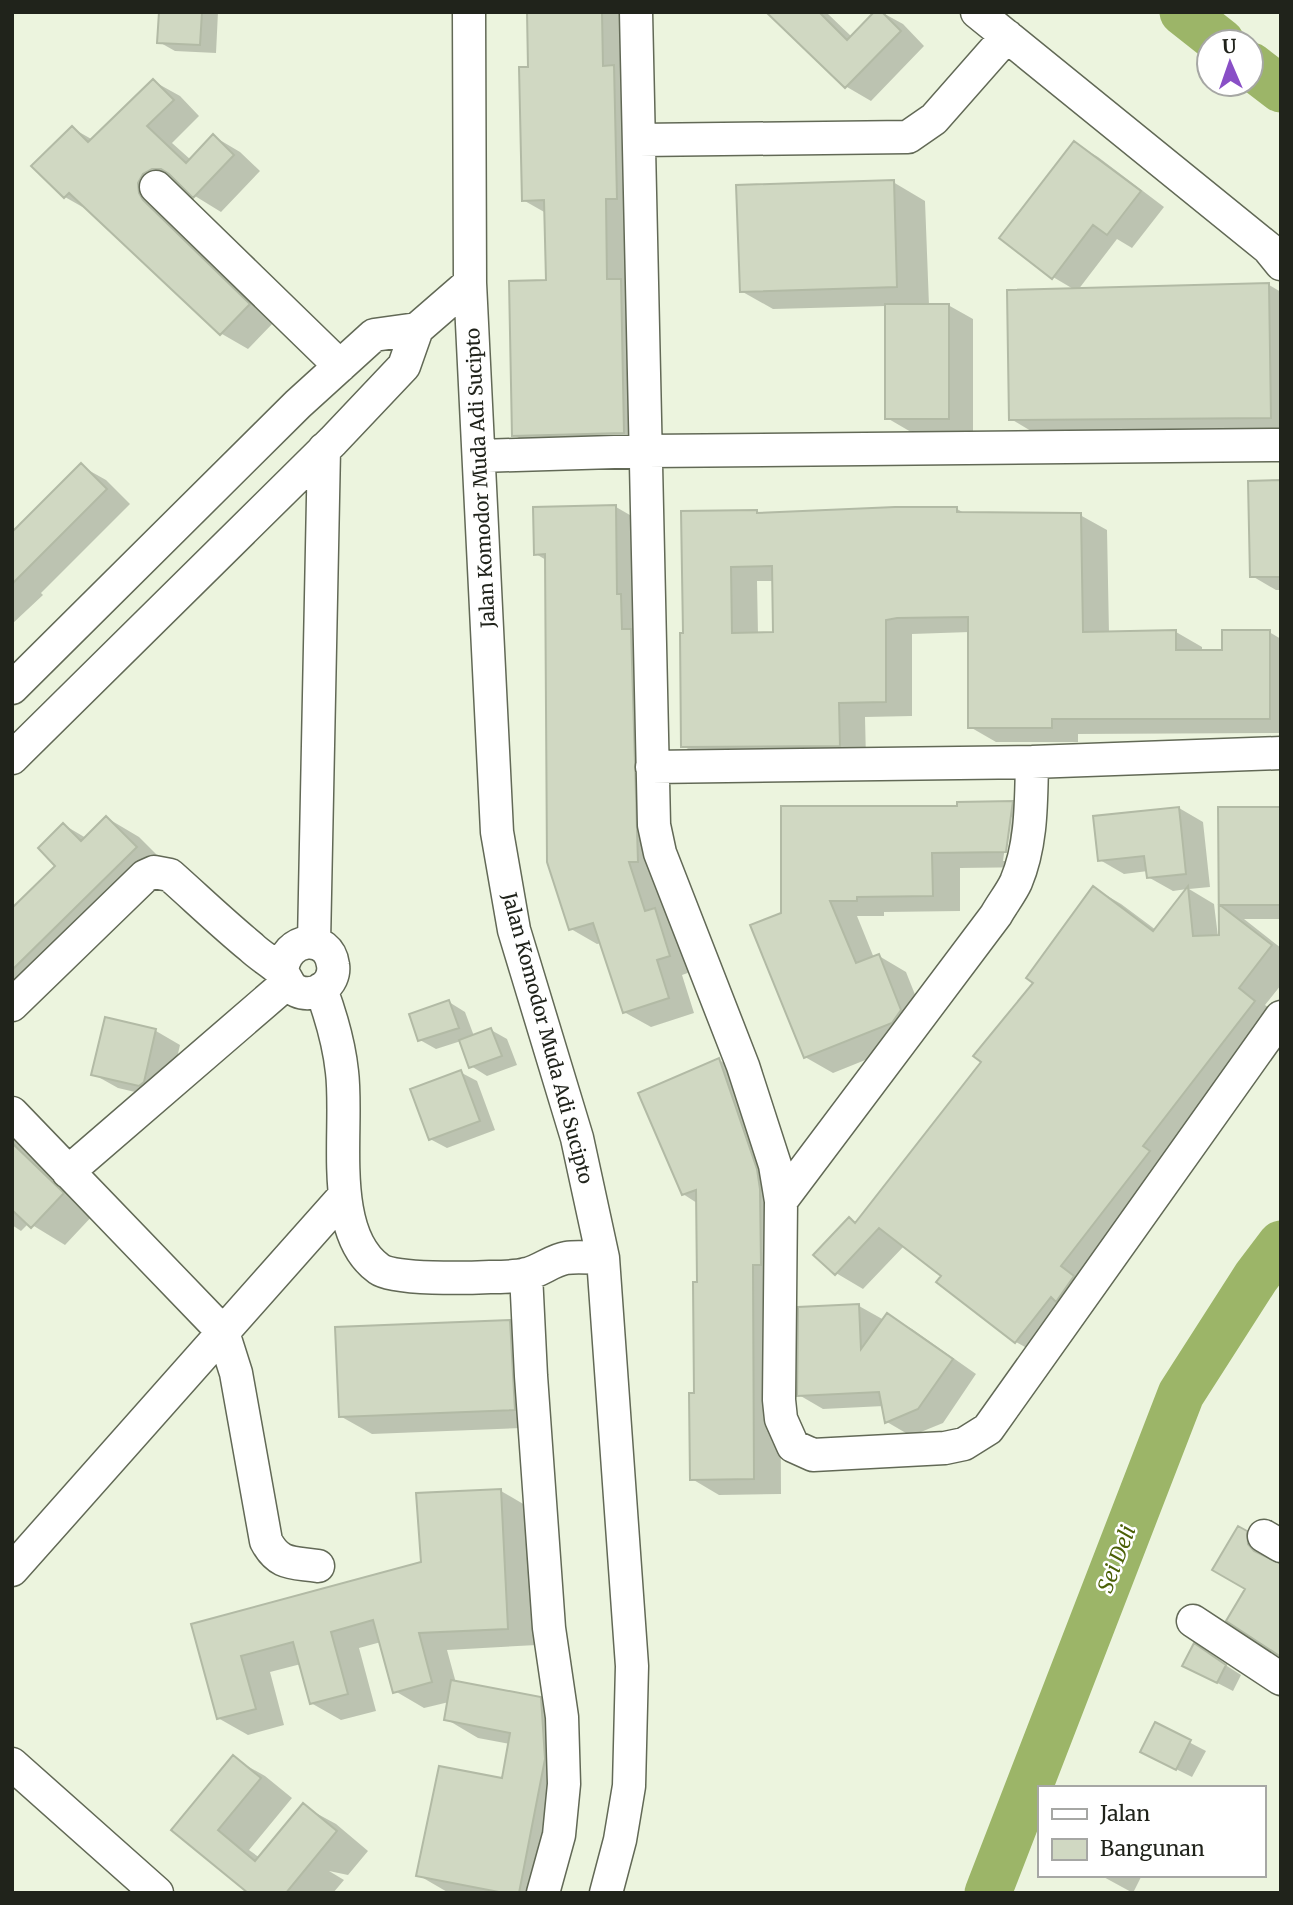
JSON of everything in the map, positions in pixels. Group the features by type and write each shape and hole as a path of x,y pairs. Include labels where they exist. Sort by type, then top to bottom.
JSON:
{"street":[{"name":"Jalan Komodor Muda Adi Sucipto","path":"469,12 470,283 497,832 514,930 577,1138 604,1258 632,1689 629,1786 620,1840 606,1893"},
{"path":"636,12 654,825 660,853 743,1066 775,1165 781,1201 779,1400 781,1419 793,1446 813,1455 944,1448 964,1444 988,1429 1281,1017"},
{"path":"977,12 1268,248 1281,264"},
{"path":"639,140 908,137 934,119 1007,36"},
{"path":"156,187 340,366"},
{"path":"12,758 329,445 404,366 417,329 470,283"},
{"path":"12,688 298,404 374,335 417,329"},
{"path":"298,404 329,445 314,943"},
{"path":"480,456 647,451 1281,444"},
{"path":"652,767 1032,762 1281,753"},
{"path":"781,1201 996,915 1015,884 1025,856 1030,822 1032,762"},
{"path":"12,1004 145,876 154,872 170,875 297,991 310,993 329,982 333,974 330,954 314,943 301,943 290,949 283,960 285,978"},
{"path":"68,1172 285,978"},
{"path":"321,989 337,1039 342,1070 345,1108 344,1196 350,1224 368,1259 381,1271 401,1276 489,1277 526,1274 566,1258 604,1258"},
{"path":"12,1113 223,1332 236,1373 266,1541 275,1556 285,1561 318,1566"},
{"path":"12,1570 344,1196"},
{"path":"526,1274 549,1628 562,1717 564,1784 559,1835 543,1893"},
{"path":"1193,1621 1281,1679"},
{"path":"12,1764 157,1893"}],"building":[{"path":"159,12 202,12 200,45 157,43"},
{"path":"527,12 602,12 603,66 614,65 617,199 606,199 607,279 621,279 624,433 512,436 509,281 546,280 544,200 522,201 519,67 528,67"},
{"path":"766,12 819,12 847,40 874,12 882,12 901,31 845,88"},
{"path":"153,79 174,100 147,126 186,163 213,134 234,155 193,198 161,169 152,169 143,174 138,183 143,200 250,304 220,335 69,193 64,198 31,166 72,126 88,142"},
{"path":"1074,141 1141,191 1107,235 1093,225 1052,279 999,238"},
{"path":"894,180 897,287 740,292 736,185"},
{"path":"1269,283 1271,418 1009,420 1007,290"},
{"path":"885,304 949,304 949,419 885,419"},
{"path":"81,463 107,489 12,584 12,532"},
{"path":"1281,480 1281,577 1250,577 1248,481"},
{"path":"616,505 617,594 621,594 622,629 631,629 638,862 629,862 645,911 655,908 670,956 657,960 669,998 623,1013 593,923 569,930 547,862 545,554 534,555 533,507"},
{"path":"957,507 957,512 1081,513 1083,632 1176,630 1176,650 1222,650 1222,630 1270,630 1270,719 1052,719 1052,728 968,728 968,617 897,618 886,620 886,702 839,703 840,746 681,747 681,511 757,510 757,513","holes":["772,566 773,632 732,633 731,567"]},
{"path":"1013,801 1006,852 932,853 933,896 857,897 857,901 830,901 856,963 879,954 901,1010 892,1023 804,1058 750,925 781,913 781,806 957,806 957,802"},
{"path":"1179,807 1186,874 1147,878 1144,856 1098,861 1093,816"},
{"path":"1218,807 1281,807 1281,905 1220,905 1272,945 1239,988 1255,1001 1143,1146 1150,1151 1061,1266 1074,1276 1056,1302 1051,1297 1015,1343 936,1282 941,1276 879,1228 835,1275 813,1255 849,1217 855,1223 981,1062 973,1056 1033,983 1026,978 1093,886 1153,931 1188,886 1193,936 1219,935"},
{"path":"106,816 137,847 12,970 12,908 55,866 38,848 63,823 81,841"},
{"path":"449,1000 459,1028 418,1041 409,1014"},
{"path":"105,1017 156,1029 144,1082 139,1086 91,1075"},
{"path":"491,1028 502,1056 469,1068 459,1040"},
{"path":"719,1058 757,1169 760,1189 761,1265 753,1265 754,1479 690,1480 689,1393 694,1393 693,1282 697,1282 696,1190 682,1195 638,1093"},
{"path":"461,1070 480,1121 429,1140 410,1089"},
{"path":"12,1143 64,1193 31,1228 12,1210"},
{"path":"859,1304 861,1349 887,1313 953,1359 918,1409 885,1423 879,1392 797,1396 798,1307"},
{"path":"510,1320 515,1410 339,1417 335,1327"},
{"path":"501,1489 508,1629 419,1633 432,1682 393,1693 373,1620 331,1632 348,1694 310,1704 293,1642 241,1656 256,1709 217,1719 191,1624 421,1562 416,1493"},
{"path":"1238,1526 1247,1531 1248,1544 1254,1551 1281,1564 1281,1657 1226,1621 1245,1589 1212,1570"},
{"path":"1194,1643 1226,1665 1217,1683 1182,1666"},
{"path":"451,1680 541,1697 545,1759 519,1893 504,1893 416,1876 439,1766 502,1778 510,1733 444,1720"},
{"path":"1155,1722 1191,1740 1176,1770 1140,1752"},
{"path":"233,1755 261,1778 218,1830 255,1861 303,1803 337,1831 286,1893 248,1893 171,1830"}],"waterway":[{"name":"Sei Deli","path":"1183,12 1203,28"},
{"name":"Sei Deli","path":"1265,77 1281,89"},
{"name":"Sei Deli","path":"988,1893 1181,1394 1256,1277 1281,1244"}]}
